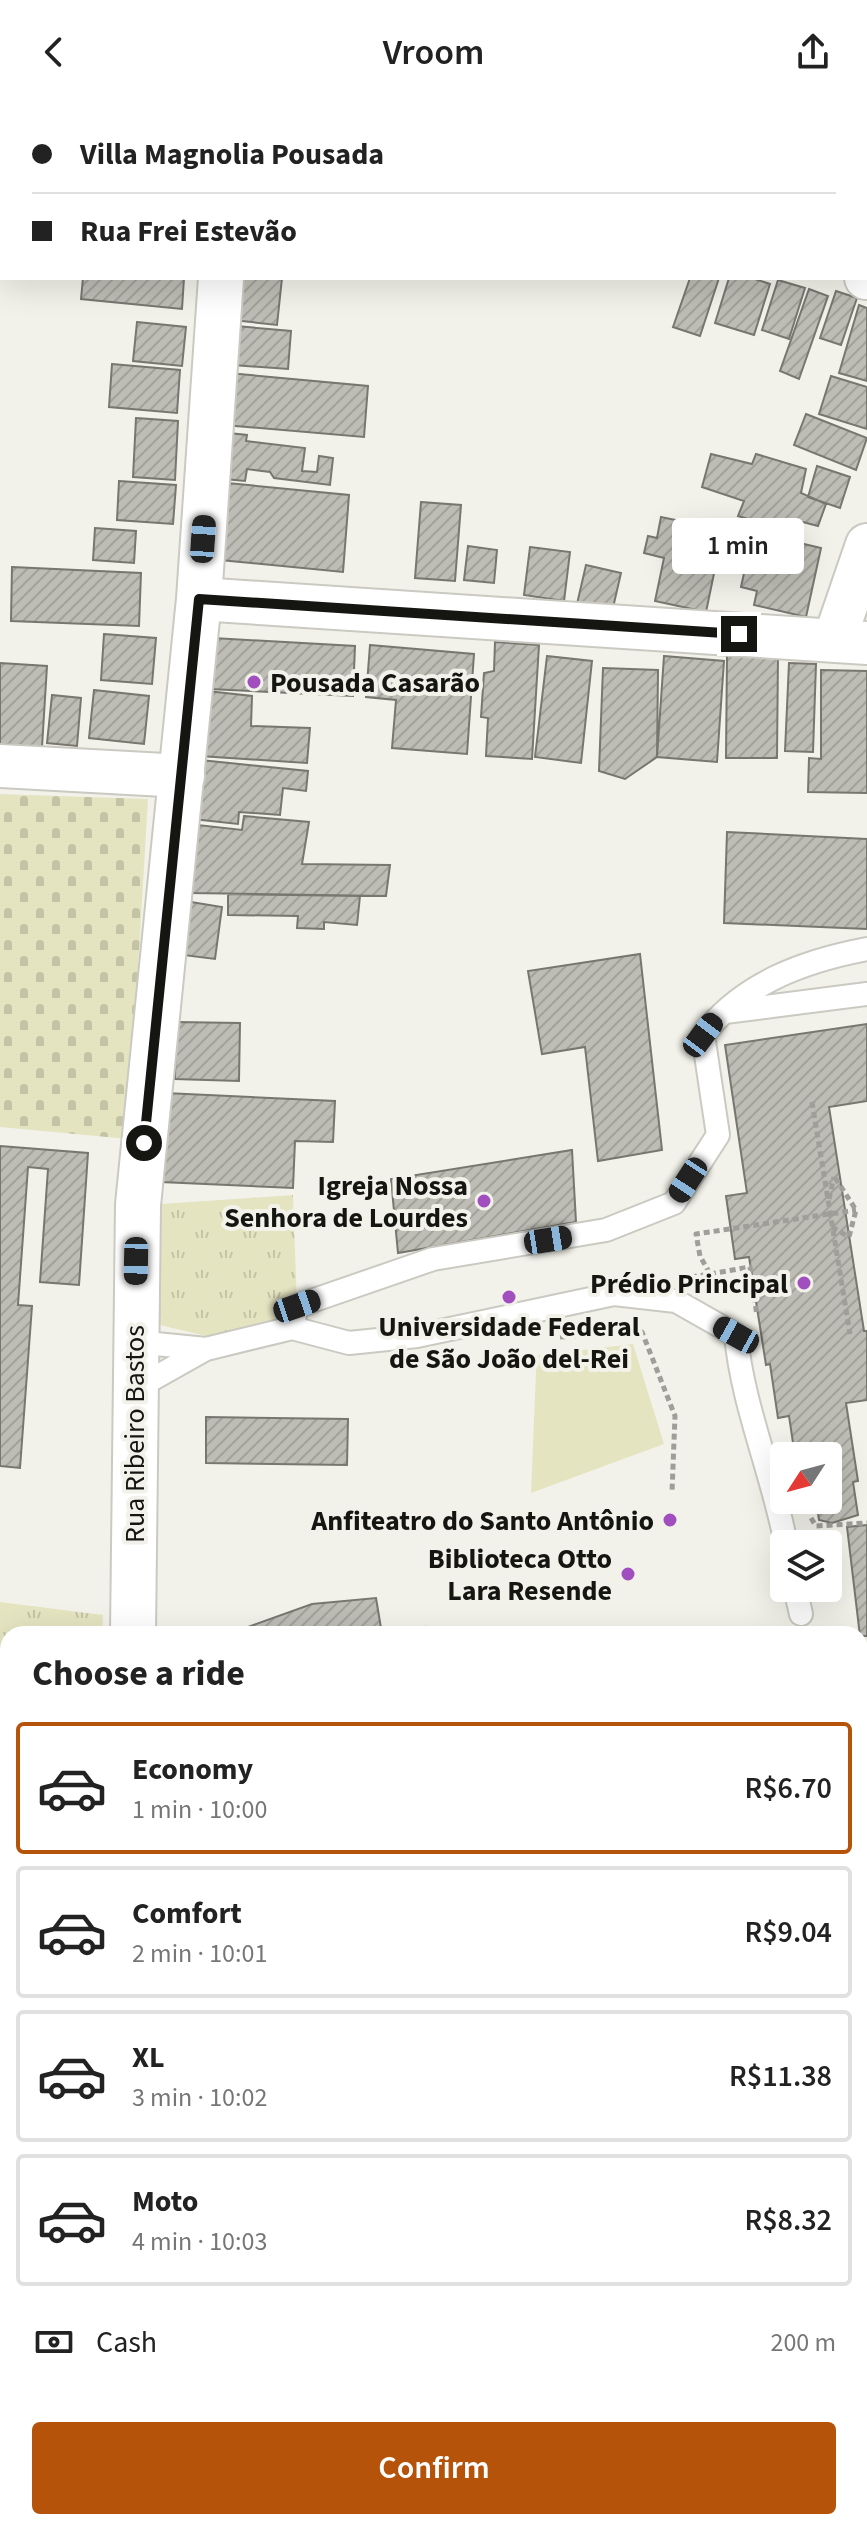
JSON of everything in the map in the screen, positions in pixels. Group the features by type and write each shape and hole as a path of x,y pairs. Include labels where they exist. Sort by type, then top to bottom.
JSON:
{"main road":[{"name":"Rua Ribeiro Bastos","path":"133,1626 138,1205 199,599 221,280"}],"street":[{"path":"199,599 850,642 867,545"},
{"path":"0,766 183,776"}],"lane":[{"path":"292,1328 297,1306 433,1259 606,1230 674,1203 718,1135 703,1035 720,1013 777,974 867,949"},
{"path":"720,1013 867,994"},
{"path":"135,1389 206,1349 292,1328 349,1343 417,1336 614,1294 676,1301 736,1335 739,1363 775,1485 783,1530"},
{"path":"136,1342 206,1349"},
{"path":"798,1602 801,1614"}],"path":[{"path":"812,1102 850,1334"},
{"path":"828,1201 834,1176 856,1210 849,1237 832,1227"},
{"path":"810,1219 856,1210"},
{"path":"710,1274 750,1267 756,1298"},
{"path":"547,1340 642,1332 675,1416 672,1492"},
{"path":"808,1514 816,1526 867,1523"}],"green space":[{"path":"0,794 148,799 128,1139 0,1127"},
{"path":"293,1195 297,1306 279,1326 206,1336 143,1321 147,1205"},
{"path":"633,1344 664,1444 531,1493 536,1370 533,1356"},
{"path":"0,1602 103,1615 102,1626 0,1626"}],"building":[{"path":"83,280 184,280 182,309 81,299"},
{"path":"238,280 282,280 277,325 233,320"},
{"path":"689,280 718,280 700,336 673,327"},
{"path":"728,280 758,280 770,284 754,335 715,323"},
{"path":"778,280 805,288 789,339 762,330"},
{"path":"809,289 828,296 799,379 780,371"},
{"path":"836,291 857,298 841,345 820,338"},
{"path":"859,305 867,308 867,381 839,373"},
{"path":"137,322 186,327 182,366 133,361"},
{"path":"236,326 291,331 288,369 233,365"},
{"path":"112,364 180,370 177,413 109,407"},
{"path":"228,373 368,386 364,437 224,425"},
{"path":"831,376 867,387 867,429 819,414"},
{"path":"806,414 867,438 856,470 794,445"},
{"path":"136,418 178,421 175,480 133,477"},
{"path":"219,432 247,435 246,441 305,448 302,471 317,472 319,456 333,458 330,485 274,478 270,472 247,469 245,481 214,478"},
{"path":"711,454 752,464 756,454 806,469 801,493 826,504 818,526 795,520 790,541 772,537 773,526 738,516 744,501 702,487"},
{"path":"817,466 850,477 840,508 808,497"},
{"path":"119,481 176,485 173,524 117,520"},
{"path":"217,482 349,495 343,572 210,559"},
{"path":"421,502 461,505 455,581 415,578"},
{"path":"661,517 723,530 706,612 655,601 664,558 644,553 648,536 657,538"},
{"path":"95,528 136,531 134,563 93,560"},
{"path":"753,532 821,548 806,617 754,605 757,591 741,587"},
{"path":"468,546 497,550 494,583 464,580"},
{"path":"530,547 570,552 564,601 524,595"},
{"path":"586,565 621,573 612,612 577,604"},
{"path":"12,567 141,573 139,626 11,621"},
{"path":"104,634 156,638 152,684 101,680"},
{"path":"213,638 355,646 353,696 210,689"},
{"path":"495,642 539,645 532,759 486,756 488,718 481,717 484,673 494,671"},
{"path":"370,645 474,654 467,754 392,748 396,700 366,697"},
{"path":"727,655 778,655 777,758 726,758"},
{"path":"547,656 592,661 581,763 535,757"},
{"path":"664,656 724,661 717,762 657,757"},
{"path":"0,663 47,666 42,747 0,744"},
{"path":"789,663 816,664 813,752 785,751"},
{"path":"603,668 658,670 657,757 625,779 599,771"},
{"path":"821,670 867,671 867,793 808,792 809,758 821,759"},
{"path":"94,690 149,696 144,744 89,738"},
{"path":"207,691 252,696 251,726 310,728 307,763 200,756"},
{"path":"52,695 81,698 77,746 47,743"},
{"path":"200,760 308,771 306,791 283,788 280,815 239,812 238,824 193,819"},
{"path":"244,816 309,822 302,864 390,865 386,896 191,893 198,825 242,830"},
{"path":"727,832 867,839 867,929 724,923"},
{"path":"228,894 360,896 357,925 324,922 324,929 297,928 298,916 228,915"},
{"path":"191,902 222,907 215,959 183,955"},
{"path":"640,954 662,1150 598,1161 585,1047 542,1054 528,971"},
{"path":"176,1022 240,1023 239,1081 175,1079"},
{"name":"Prédio Principal","path":"867,1024 867,1101 829,1107 864,1331 867,1331 867,1400 846,1403 858,1481 853,1482 858,1515 832,1523 819,1520 818,1514 842,1514 842,1442 793,1442 789,1416 778,1418 770,1364 766,1365 749,1257 735,1259 726,1196 747,1193 725,1045"},
{"path":"165,1093 335,1101 333,1142 295,1141 293,1188 161,1182"},
{"path":"0,1146 88,1153 79,1285 40,1282 48,1169 28,1167 18,1305 32,1306 20,1468 0,1466"},
{"name":"Igreja Nossa Senhora de Lourdes","path":"572,1150 576,1222 398,1253 391,1179"},
{"path":"206,1417 348,1419 347,1465 206,1463"},
{"path":"867,1525 867,1626 859,1626 847,1527"},
{"path":"376,1598 381,1626 251,1626 312,1604"}],"place":[{"name":"Pousada Casarão","path":"254,682"},
{"name":"Igreja Nossa Senhora de Lourdes","path":"484,1201"},
{"name":"Prédio Principal","path":"804,1283"},
{"name":"Universidade Federal de São João del-Rei","path":"509,1297"},
{"name":"Anfiteatro do Santo Antônio","path":"670,1520"},
{"name":"Biblioteca Otto Lara Resende","path":"628,1574"}],"route":[{"path":"144,1143 199,599 739,634"}]}
